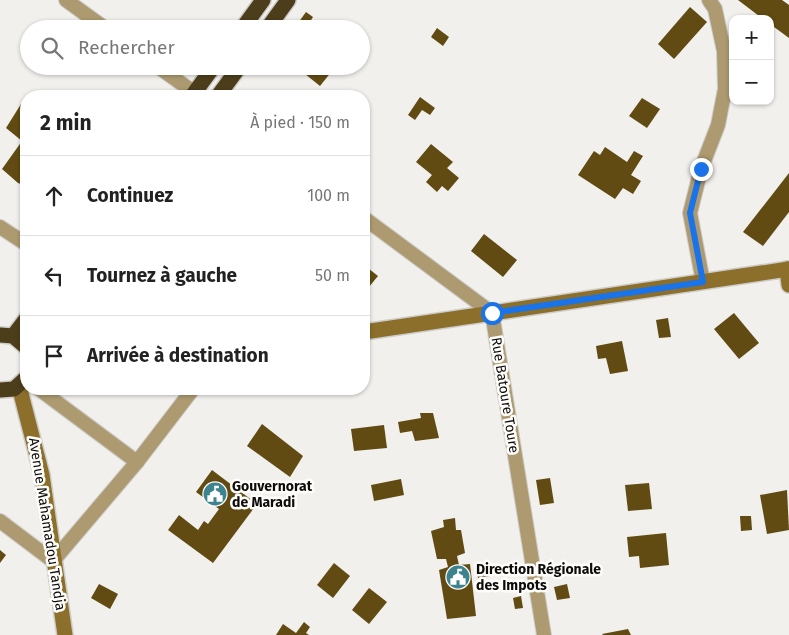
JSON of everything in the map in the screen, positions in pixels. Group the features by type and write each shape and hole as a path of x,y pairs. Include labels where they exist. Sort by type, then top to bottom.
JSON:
{"highway":[{"path":"249,20 263,0"},
{"path":"274,20 288,0"},
{"path":"198,90 208,75"},
{"path":"222,90 233,75"},
{"path":"0,390 8,390 20,383"}],"street":[{"path":"66,0 94,20"},
{"path":"703,282 690,213 701,169 718,125 725,89 724,51 714,3"},
{"path":"169,75 188,90"},
{"path":"370,222 492,313"},
{"path":"0,227 20,240"},
{"path":"370,331 703,282 788,272"},
{"name":"Rue Batoure Toure","path":"492,313 544,635"},
{"name":"Avenue Mahamadou Tandja","path":"27,395 42,475 65,635"},
{"path":"47,395 137,462"},
{"path":"0,521 53,561 137,462 188,395"}],"building":[{"path":"738,0 782,0 789,5 789,38 774,27 774,15 758,15"},
{"path":"690,7 707,22 674,59 658,44"},
{"path":"306,12 313,17 311,20 300,20"},
{"path":"437,28 449,37 443,46 431,37"},
{"path":"306,75 329,75 320,86"},
{"path":"420,97 435,108 430,115 422,110 415,120 408,115"},
{"path":"642,98 660,109 647,128 629,116"},
{"path":"20,106 20,139 6,128"},
{"path":"20,144 20,184 2,169"},
{"path":"431,144 453,162 447,168 459,178 448,191 442,186 437,192 426,182 432,175 416,162"},
{"path":"605,147 627,162 634,151 643,156 631,175 641,181 633,194 623,188 615,199 578,175 594,151 600,155"},
{"path":"789,173 789,212 763,246 743,232"},
{"path":"484,234 517,260 503,277 471,251"},
{"path":"370,270 378,276 370,286"},
{"path":"734,313 759,343 739,359 714,329"},
{"path":"668,318 671,337 659,338 656,320"},
{"path":"622,341 628,371 610,374 606,358 598,359 596,346"},
{"path":"420,413 433,413 439,438 415,441 412,431 400,433 398,422 421,418"},
{"path":"262,424 303,456 290,477 247,446"},
{"path":"384,425 387,448 354,451 351,429"},
{"path":"212,470 257,504 213,563 168,530 179,515 198,530 204,521 208,524 219,509 196,492"},
{"path":"550,478 554,503 540,505 536,480"},
{"path":"401,479 404,495 374,501 371,485"},
{"path":"649,483 652,509 628,511 625,485"},
{"path":"787,490 789,530 767,534 760,495"},
{"path":"740,516 751,516 752,530 741,531"},
{"path":"455,518 456,530 461,530 465,553 457,556 459,565 470,564 476,616 447,619 439,570 448,567 446,559 437,559 431,531 444,527 443,520"},
{"path":"666,533 669,565 640,568 639,556 629,557 627,537"},
{"path":"0,550 6,555 0,563"},
{"path":"488,561 491,576 478,578 475,564"},
{"path":"334,563 350,576 333,598 317,585"},
{"path":"99,584 118,594 110,609 91,598"},
{"path":"567,584 570,598 557,600 554,587"},
{"path":"369,588 387,602 369,624 352,610"},
{"path":"521,596 523,608 515,609 513,598"},
{"path":"304,622 310,627 306,633 309,635 276,635 283,624 296,633"},
{"path":"628,629 631,635 602,634"}],"place":[{"name":"Gouvernorat de Maradi","path":"215,494"},
{"name":"Direction Régionale des Impots","path":"458,577"}],"route":[{"path":"492,313 703,282 690,213 701,169"}]}
